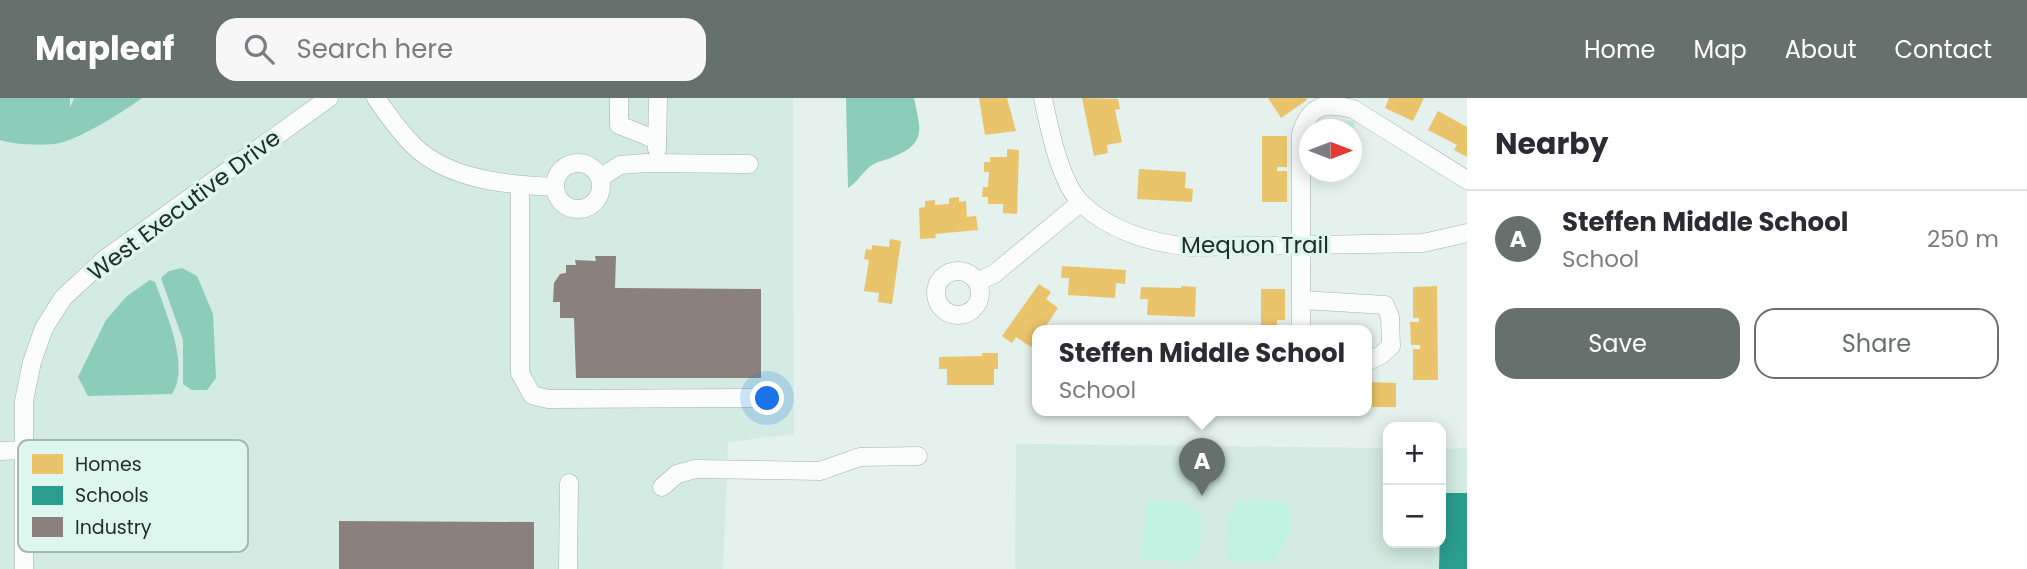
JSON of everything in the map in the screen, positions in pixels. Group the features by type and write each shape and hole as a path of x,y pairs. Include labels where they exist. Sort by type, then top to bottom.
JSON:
{"street":[{"name":"West Executive Drive","path":"24,440 24,401 32,362 44,328 63,298 105,259 329,98"},
{"path":"376,98 414,146 464,175 520,186 555,187"},
{"path":"619,98 619,125 657,140"},
{"path":"657,163 658,98"},
{"path":"977,282 994,274 1080,203 1054,150 1043,98"},
{"path":"1301,325 1301,134 1306,119 1324,105 1335,104 1353,109 1467,180"},
{"path":"577,162 591,166 600,178 600,194 590,206 583,209 567,207 561,202 555,187 564,167 577,162"},
{"path":"600,178 621,165 749,164"},
{"path":"520,186 520,373 532,395 548,400 753,398"},
{"name":"Mequon Trail","path":"1080,203 1127,233 1158,244 1191,247 1423,243 1467,233"},
{"path":"1302,300 1385,305 1390,317 1391,346 1372,360"},
{"path":"0,451 18,450"},
{"path":"662,487 677,474 695,469 820,471 860,457 918,456"},
{"path":"568,569 569,483"}],"shaded area":[{"path":"0,98 793,98 794,434 728,442 723,569 0,569"},
{"path":"0,98 70,98 70,108 74,98 142,98 80,135 60,143 38,145 0,140"},
{"path":"846,98 914,98 919,126 917,140 912,146 872,165 848,188"},
{"path":"182,268 197,276 213,314 216,378 207,390 192,390 183,384 183,340 161,278 169,271"},
{"path":"150,280 155,282 165,308 178,355 177,383 172,394 88,396 78,377 106,320 127,296"},
{"path":"1016,444 1383,448 1383,548 1446,548 1446,449 1467,448 1467,569 1015,569"},
{"path":"1238,500 1288,502 1291,531 1273,563 1234,562 1226,555 1228,517"},
{"path":"1147,501 1185,503 1201,516 1200,551 1191,562 1141,559"}],"building: Homes":[{"path":"979,98 1007,98 1016,131 985,135"},
{"path":"1082,98 1118,99 1120,109 1115,110 1122,142 1107,145 1108,153 1094,156"},
{"path":"1268,98 1306,98 1307,100 1281,118"},
{"path":"1389,98 1424,98 1413,121 1385,108"},
{"path":"1438,111 1467,127 1467,157 1454,150 1457,145 1428,130"},
{"path":"1262,136 1287,136 1287,167 1277,167 1277,171 1287,171 1287,202 1262,202"},
{"path":"1007,149 1019,150 1017,214 1003,213 1003,204 988,204 988,197 982,197 983,187 988,187 989,172 984,172 984,162 990,162 990,157 1007,157"},
{"path":"1139,169 1186,172 1185,188 1193,189 1192,202 1137,199"},
{"path":"959,197 959,202 966,201 967,217 976,216 978,230 935,234 936,238 920,239 919,208 925,207 925,201 935,200 935,205 949,204 949,198"},
{"path":"890,239 901,241 892,304 878,302 879,293 864,291 869,260 864,259 866,249 872,250 872,245 889,247"},
{"path":"1062,266 1126,270 1125,284 1116,283 1115,298 1068,295 1069,278 1061,278"},
{"path":"1039,284 1051,292 1046,299 1058,308 1046,325 1032,325 1031,347 1016,337 1012,343 1002,336"},
{"path":"1437,286 1438,380 1413,380 1413,349 1420,349 1420,345 1411,345 1410,322 1419,322 1419,318 1413,318 1413,287"},
{"path":"1141,287 1196,287 1195,317 1147,315 1148,299 1140,299"},
{"path":"1261,289 1285,289 1285,320 1277,320 1277,325 1261,325"},
{"path":"982,353 998,353 994,385 947,385 947,369 939,369 939,357 982,356"},
{"path":"1372,382 1396,383 1396,407 1372,407"}],"building: Schools":[{"path":"1446,493 1467,493 1467,569 1439,569 1440,548 1446,548"}],"building: Industry":[{"path":"595,256 616,256 615,288 761,289 761,378 576,378 574,318 560,318 560,302 553,302 554,283 560,274 566,273 566,265 576,265 575,260 596,261"},
{"path":"339,521 534,522 534,569 339,569"}],"place":[{"name":"Steffen Middle School","path":"1202,496"}]}
